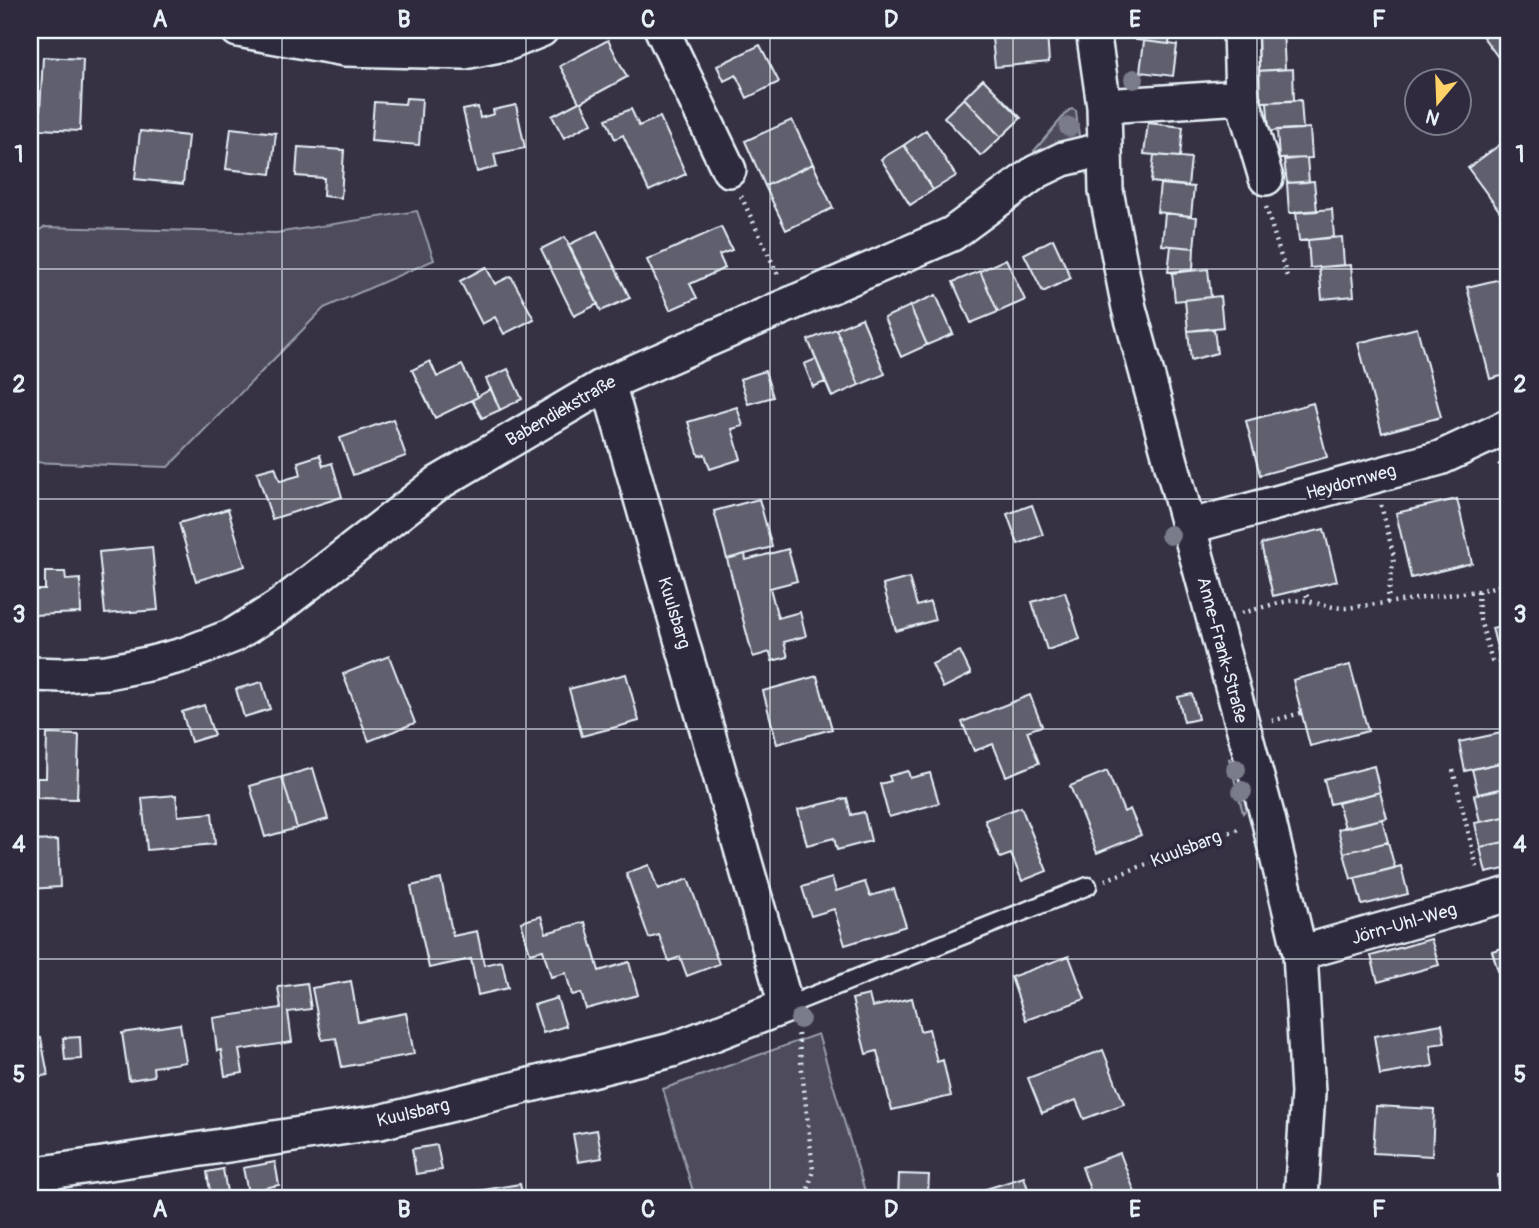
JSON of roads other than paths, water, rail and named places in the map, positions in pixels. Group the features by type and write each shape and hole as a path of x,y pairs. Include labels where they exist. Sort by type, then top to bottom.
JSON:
{"street":[{"path":"238,30 345,49 464,52 509,43 541,30"},
{"path":"662,30 733,180"},
{"name":"Anne-Frank-Straße","path":"1093,30 1104,106 1106,191 1129,308 1268,818 1300,953 1308,1093 1301,1198"},
{"path":"1240,30 1242,97 1266,177"},
{"path":"1104,106 1242,97"},
{"name":"Babendiekstraße","path":"30,674 107,672 183,655 232,636 277,608 438,483 608,383 952,234 1036,172 1063,159 1105,149"},
{"name":"Kuulsbarg","path":"30,1175 380,1122 792,1020 608,383"},
{"name":"Heydornweg","path":"1188,527 1440,458 1509,426"},
{"name":"Jörn-Uhl-Weg","path":"1300,953 1497,898"}],"lane":[{"name":"Kuulsbarg","path":"792,1020 1088,886"}]}
